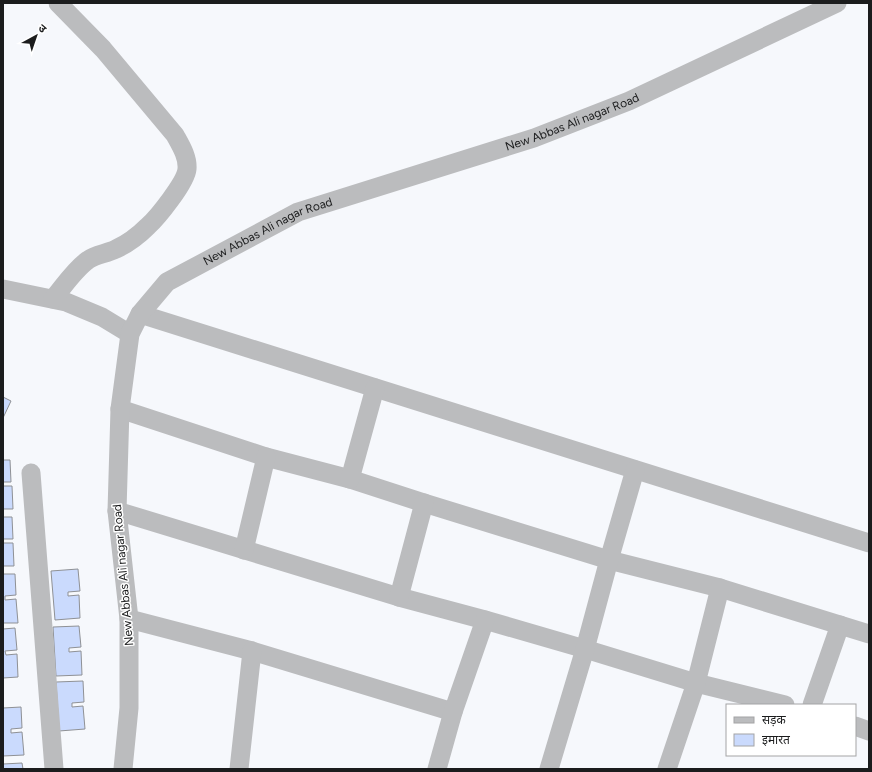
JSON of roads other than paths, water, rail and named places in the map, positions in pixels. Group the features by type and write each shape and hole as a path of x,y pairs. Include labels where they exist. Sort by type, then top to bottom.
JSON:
{"street":[{"path":"58,3 102,49 175,135 187,160 187,170 182,184 149,226 133,239 115,250 94,256 86,261 60,300"},
{"name":"New Abbas Ali nagar Road","path":"123,769 129,708 129,619 116,511 120,409 130,334 140,314 167,282 298,212 541,136 629,101 837,3"},
{"path":"3,290 60,300 102,316 130,334"},
{"path":"140,314 869,543"},
{"path":"350,479 375,388"},
{"path":"120,409 266,457 350,479 609,560 720,588 869,634"},
{"path":"244,550 266,457"},
{"path":"549,769 585,649 635,470"},
{"path":"31,473 54,769"},
{"path":"398,598 424,503"},
{"path":"116,511 398,598 485,620 696,683 781,704"},
{"path":"668,769 696,683 720,588"},
{"path":"129,619 252,651 453,712"},
{"path":"437,769 453,712 485,620"},
{"path":"812,704 840,625"},
{"path":"239,769 252,651"},
{"path":"856,726 869,731"}]}
